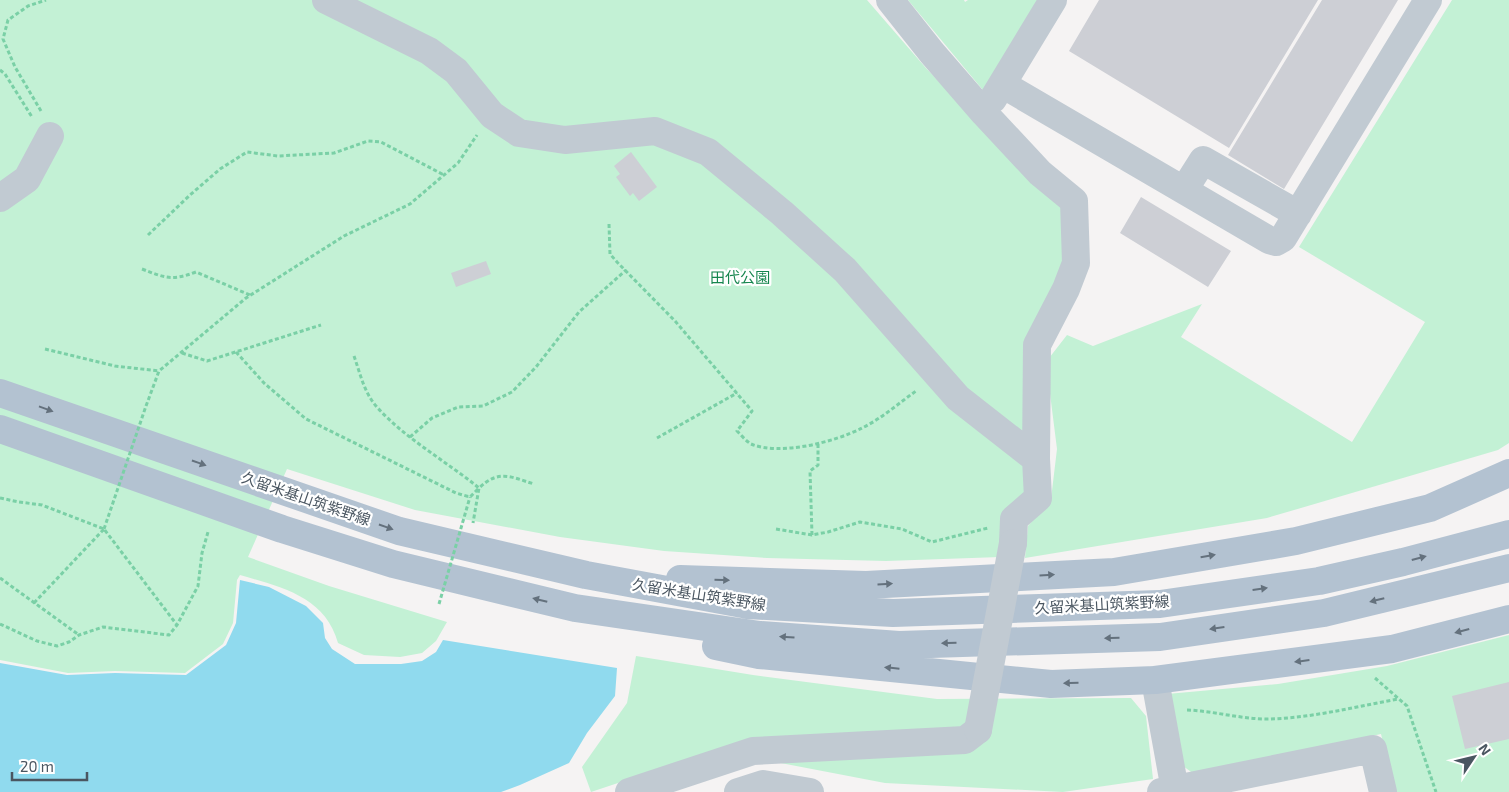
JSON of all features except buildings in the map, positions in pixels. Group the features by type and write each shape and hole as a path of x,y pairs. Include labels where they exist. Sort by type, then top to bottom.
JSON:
{"main road":[{"name":"久留米基山筑紫野線","path":"0,393 399,531 586,575 748,605 893,613 1160,604 1319,581 1403,562 1509,534"},
{"name":"久留米基山筑紫野線","path":"0,429 282,528 384,561 574,608 760,635 899,645 1160,636 1324,613 1509,568"},
{"path":"586,575 866,585 1114,572 1296,541 1430,508 1509,473"},
{"path":"574,608 640,630 759,655 1052,684 1155,680 1392,649 1509,619"}],"street":[{"path":"326,0 429,51 456,71 492,115 519,133 565,140 655,131 708,152 782,213 845,270 958,398 1036,460"},
{"path":"629,792 753,751 966,740 978,730 1014,531 1038,498 1036,460 1037,345 1066,289 1076,263 1074,201 1040,173 984,113 932,53 890,0"},
{"path":"984,113 1054,0"},
{"path":"1002,84 1269,240 1276,242 1283,238 1428,0"},
{"path":"0,198 26,180 48,140"},
{"path":"1184,190 1203,160 1298,214"},
{"path":"1155,680 1161,714 1168,791 1373,749 1383,792"},
{"path":"738,792 764,788 810,792"}],"path":[{"path":"46,0 28,6 8,20 3,39 15,67 40,108 48,140"},
{"path":"0,70 48,140"},
{"path":"34,603 104,529 159,371 250,296 344,236 410,204 458,163 492,115"},
{"path":"148,235 220,168 247,152 278,156 334,153 368,141 380,142 444,175"},
{"path":"609,224 610,254 675,321 752,411 737,431 749,443 771,448 835,440 864,428 938,376"},
{"path":"142,269 166,278 184,277 196,272 250,296"},
{"path":"410,437 432,418 458,407 483,406 512,392 536,367 579,312 626,270"},
{"path":"182,353 207,362 321,325"},
{"path":"45,350 115,366 159,371"},
{"path":"236,352 264,384 306,419 456,493 470,497"},
{"path":"354,356 364,386 375,405 410,437 479,488"},
{"path":"657,438 737,393"},
{"path":"812,535 810,471 818,464 818,443"},
{"path":"439,604 470,497 486,482 503,475 534,484"},
{"path":"472,528 479,488"},
{"path":"0,498 42,505 104,529 177,625"},
{"path":"776,530 812,535 860,522 902,529 932,542 976,532 1014,531"},
{"path":"0,624 37,641 57,646 103,627 169,635 177,625 198,586 202,553 208,532"},
{"path":"0,578 79,636"},
{"path":"1372,675 1407,706 1436,792"},
{"path":"1161,714 1180,710 1208,711 1238,717 1266,719 1306,717 1398,699"}],"green space":[{"name":"田代公園","path":"0,0 867,0 925,67 1031,179 1062,204 1067,264 1028,347 1029,475 1022,502 1000,557 886,561 767,558 664,551 560,537 415,510 287,469 248,557 329,586 447,622 436,641 422,653 400,657 364,655 338,643 332,627 323,614 312,604 285,589 240,575 237,580 233,623 223,644 185,673 115,671 68,673 0,660"},
{"path":"908,0 964,0 965,2 968,0 1043,0 987,95"},
{"path":"1452,0 1509,0 1509,443 1498,450 1267,518 1025,558 1028,526 1051,499 1057,449 1046,362 1067,335 1093,346 1202,304 1181,337 1352,442 1425,322 1299,247"},
{"path":"1509,635 1509,792 1395,792 1381,734 1194,774 1183,766 1167,694 1278,684 1387,666"},
{"path":"636,656 753,675 937,699 1131,698 1146,716 1153,779 1063,792 885,783 765,760 729,746 591,792 582,767 627,703"}],"water":[{"path":"240,580 269,587 306,606 323,623 325,638 332,649 355,664 401,664 422,661 436,652 443,640 617,668 615,696 587,733 569,763 501,792 0,792 0,663 67,675 115,673 186,675 226,645 236,623"}]}
